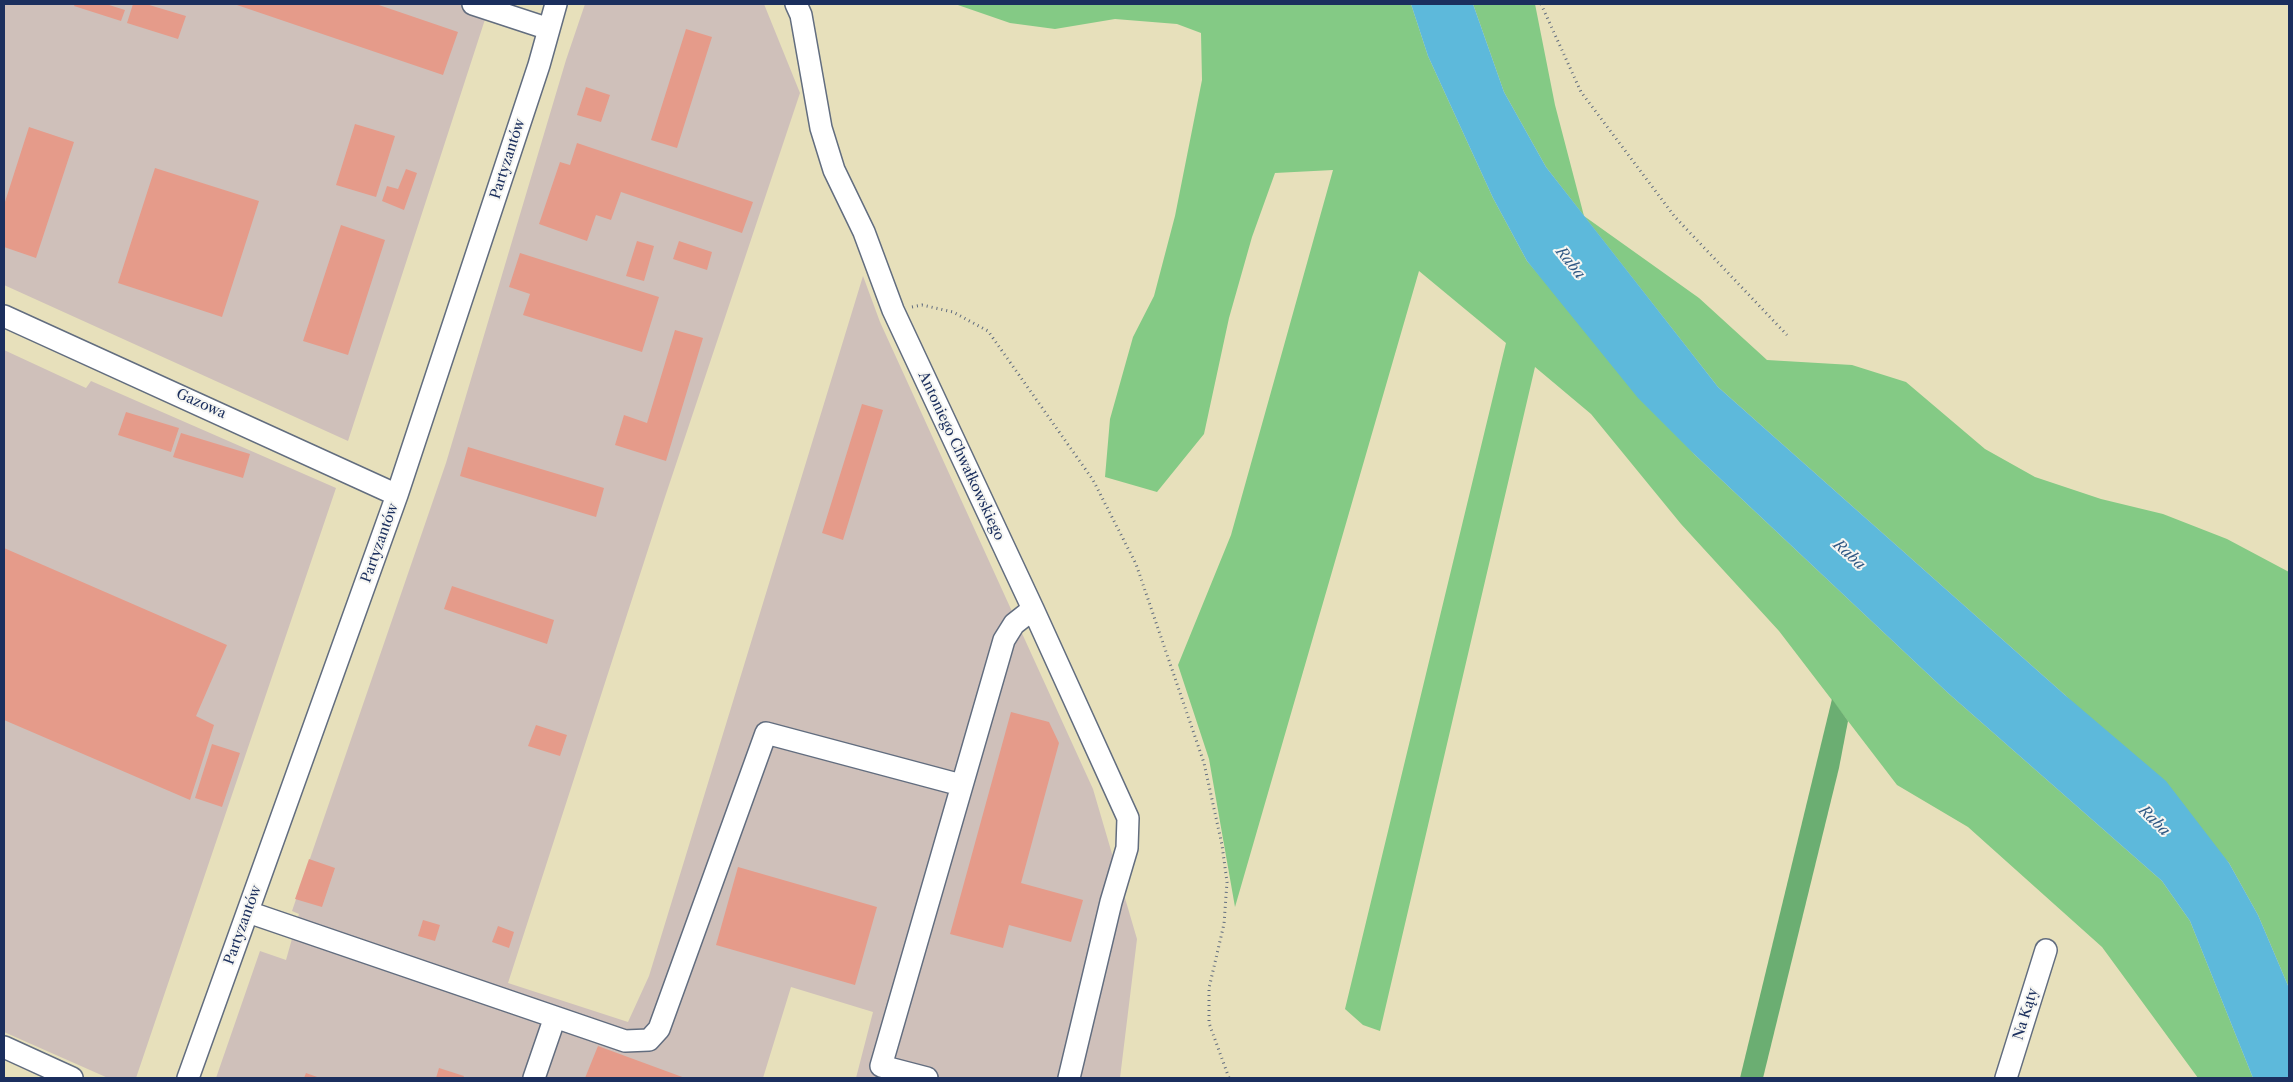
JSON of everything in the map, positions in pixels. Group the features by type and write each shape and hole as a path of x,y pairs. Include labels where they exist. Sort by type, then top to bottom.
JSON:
{"street":[{"path":"473,4 550,29"},
{"name":"Partyzantów","path":"188,1078 397,495 550,29 556,4"},
{"name":"Antoniego Chwałkowskiego","path":"796,4 803,24 821,128 834,170 864,232 893,310 1033,609 1128,818 1127,848 1111,902 1069,1078"},
{"name":"Gazowa","path":"4,316 397,495"},
{"path":"927,1078 881,1066 1004,640 1014,624 1033,609"},
{"path":"248,912 625,1041 649,1040 659,1029 766,734 961,785"},
{"name":"Na Kąty","path":"2006,1078 2046,950"},
{"path":"534,1078 555,1017"},
{"path":"4,1047 72,1078"}],"path":[{"path":"1541,4 1581,92 1675,217 1786,335"},
{"path":"893,310 922,305 953,312 988,331 1093,480 1136,564 1204,763 1222,845 1227,882 1224,916 1209,988 1208,1023 1230,1078"}],"shaded area":[{"path":"4,4 490,4 348,441 4,285"},
{"path":"585,4 764,4 800,93 665,497 508,983 628,1022 649,976 863,276 880,322 1093,789 1137,939 1120,1078 856,1078 873,1012 791,987 763,1078 216,1078 260,951 286,960 299,914 292,911 446,463 566,60"},
{"path":"4,350 86,388 91,381 336,488 136,1078 108,1078 4,1032"}],"green space":[{"path":"955,4 1411,4 1428,56 1493,198 1527,261 1695,455 1948,693 2162,881 2190,921 2253,1078 2198,1078 2102,947 1968,827 1897,785 1779,631 1681,524 1591,414 1535,367 1380,1031 1363,1025 1345,1009 1506,343 1419,271 1235,907 1209,759 1178,665 1231,535 1333,170 1275,173 1252,237 1229,318 1204,434 1157,492 1105,477 1110,419 1133,337 1154,296 1175,216 1202,80 1201,33 1177,24 1115,19 1055,29 1010,23"},
{"path":"1473,4 1535,4 1555,105 1584,216 1546,167 1504,92"},
{"path":"1584,216 1699,298 1767,360 1852,365 1906,382 1985,449 2035,477 2101,499 2163,514 2227,539 2289,572 2289,988 2258,915 2229,863 2065,695 1718,387"},
{"path":"1832,699 1848,721 1839,768 1763,1078 1740,1078"}],"water":[{"name":"Raba","path":"1411,4 1473,4 1504,92 1546,167 1718,387 2065,695 2166,781 2229,863 2258,915 2289,988 2289,1078 2253,1078 2190,921 2162,881 1948,693 1695,455 1638,398 1527,261 1493,198 1428,56"}],"building":[{"path":"75,4 106,4 125,10 121,21 74,6"},
{"path":"133,4 146,4 186,16 178,39 127,23"},
{"path":"234,4 376,4 458,32 443,75"},
{"path":"686,29 712,37 677,148 651,140"},
{"path":"586,87 610,95 601,122 577,115"},
{"path":"355,124 395,136 376,197 336,185"},
{"path":"29,127 74,142 36,258 4,247 4,205"},
{"path":"577,143 753,202 742,233 621,192 611,220 596,215 587,241 539,224 560,162 570,165"},
{"path":"155,168 259,201 222,317 118,283"},
{"path":"406,169 417,173 404,210 382,201 387,186 398,189"},
{"path":"341,225 385,240 348,355 303,341"},
{"path":"637,241 654,246 644,281 626,276"},
{"path":"679,241 712,252 707,270 673,259"},
{"path":"520,253 659,297 642,352 523,315 530,294 509,287"},
{"path":"675,330 703,338 666,461 615,445 624,415 647,423"},
{"path":"862,404 883,410 843,540 822,533"},
{"path":"126,412 179,428 171,452 118,435"},
{"path":"181,433 250,454 243,478 173,457"},
{"path":"468,447 604,488 596,517 460,476"},
{"path":"4,548 227,645 196,716 214,725 190,800 4,720"},
{"path":"452,586 554,620 547,644 444,609"},
{"path":"1011,712 1049,722 1059,743 1021,883 1083,900 1071,942 1009,925 1003,948 950,934"},
{"path":"536,725 567,735 560,756 528,746"},
{"path":"212,744 240,753 222,807 195,798"},
{"path":"309,859 335,868 322,907 295,899"},
{"path":"738,867 877,907 855,985 716,945"},
{"path":"423,920 440,925 435,941 418,936"},
{"path":"498,926 514,932 509,948 492,942"},
{"path":"598,1046 685,1078 585,1078"},
{"path":"439,1068 464,1076 463,1078 436,1078"},
{"path":"306,1073 320,1078 304,1078"}]}
